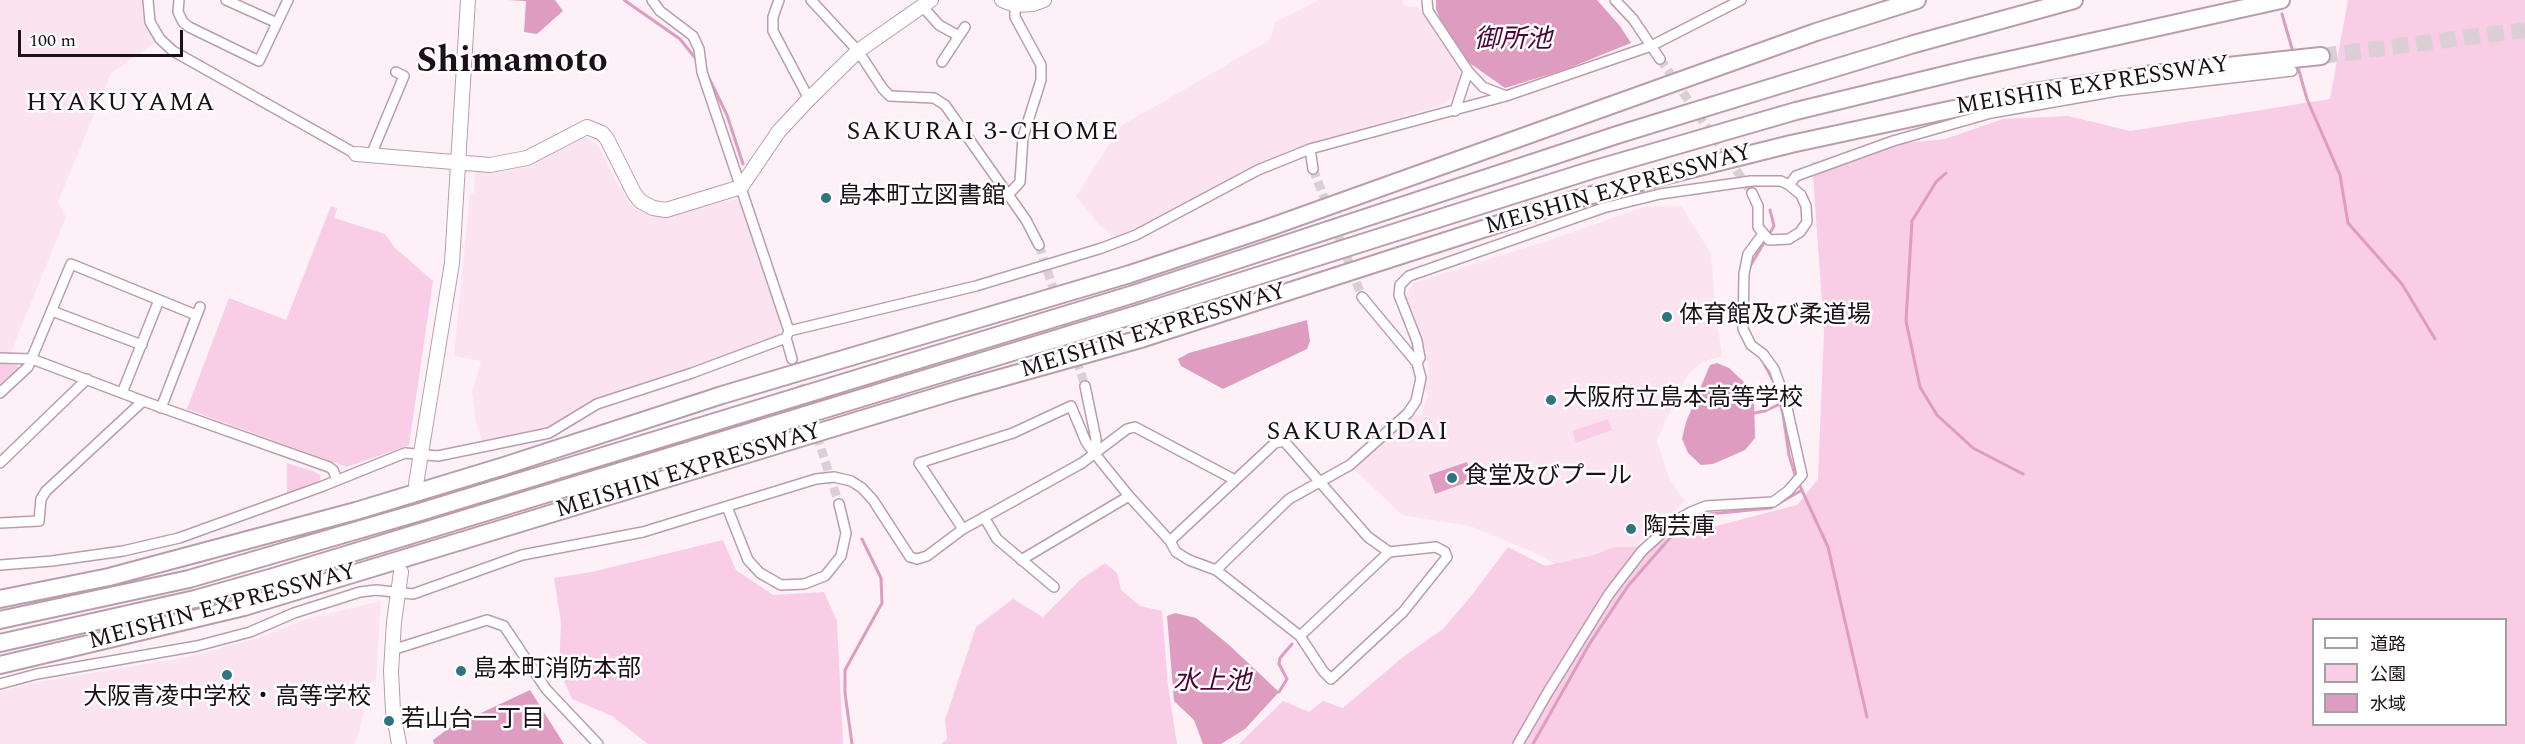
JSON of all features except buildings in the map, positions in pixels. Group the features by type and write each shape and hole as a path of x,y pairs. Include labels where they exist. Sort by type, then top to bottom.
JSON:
{"highway":[{"path":"0,599 109,577 356,511 504,466 722,395 1130,274 1265,229 1816,32 1917,0"},
{"name":"MEISHIN EXPRESSWAY","path":"0,620 189,579 409,515 1137,293 1665,120 1914,44 2074,0"},
{"name":"MEISHIN EXPRESSWAY","path":"0,643 184,602 284,574 1144,312 1592,170 1796,111 1969,69 2281,0"},
{"name":"MEISHIN EXPRESSWAY","path":"0,665 244,607 957,390 1144,338 1573,201 1667,175 1780,147 2028,93 2153,74 2262,60 2316,56"}],"street":[{"path":"148,0 150,22 160,39 173,51 356,154 490,165 517,162 587,128 602,133 607,139 634,194 640,201 653,208 666,210 741,187 779,131 809,99 858,51 927,3 939,25 959,36"},
{"path":"179,0 178,12 183,22 189,27 259,61 288,0"},
{"path":"226,0 277,23"},
{"path":"416,484 452,263 468,0"},
{"path":"652,0 660,11 693,36 701,58 701,68 787,335 792,359"},
{"path":"779,0 773,17 773,31 809,99"},
{"path":"811,0 858,51 890,96 934,98 945,105 1009,194 1039,245"},
{"path":"1009,194 1020,182 1023,137 1041,80 1041,65 1009,2 1033,4 1044,0"},
{"path":"1427,0 1428,11 1468,71 1483,87 1506,96"},
{"path":"1615,0 1654,44 1660,59"},
{"path":"0,565 52,561 123,551 179,538 405,453 438,456 549,433 597,404 692,373 787,335 976,286 1102,248 1136,235 1258,170 1311,149 1506,96 1654,44 1741,0"},
{"path":"942,62 965,27"},
{"path":"1455,111 1468,71"},
{"path":"1417,363 1420,358 1417,340 1399,295 1400,285 1409,276 1603,208 1659,194 1747,182 1781,182 1893,141 1991,113 2117,91 2292,71"},
{"path":"371,155 404,76"},
{"path":"1311,149 1313,169"},
{"path":"1752,193 1759,212 1758,227 1765,236 1789,239 1800,232 1807,222 1806,206 1801,195 1781,182"},
{"path":"1518,744 1609,594 1642,551 1675,521 1691,512 1706,506 1773,502 1788,491 1802,475 1785,399 1774,369 1761,352 1751,345 1743,329 1744,274 1748,254 1765,236"},
{"path":"0,393 28,367 71,264 159,300 198,311 161,408"},
{"path":"1216,570 1289,500 1350,465 1408,413 1420,388 1421,378 1417,363 1362,297"},
{"path":"122,393 159,300"},
{"path":"52,310 142,345"},
{"path":"0,358 32,359 161,408 329,467 333,470 337,480"},
{"path":"0,463 87,379"},
{"path":"1085,386 1096,439 1095,454"},
{"path":"0,523 39,521 41,499 46,491 142,401"},
{"path":"963,529 919,463 1013,433 1071,406 1086,442 1129,496 1170,541 1176,552 1189,561 1216,570 1300,636 1331,679 1403,612 1447,557 1445,552 1436,547 1389,552 1300,636"},
{"path":"0,684 37,674 197,646 250,632 294,613 360,592 376,590 413,594 522,555 643,532 816,479 834,477 851,481 862,488 873,500 910,557 917,560 927,556 963,529 1095,454 1127,429 1134,427 1235,480"},
{"path":"1170,541 1275,443 1284,441 1368,537 1389,552"},
{"path":"1021,560 1129,496"},
{"path":"727,507 748,560 760,573 781,585 804,584 825,576 841,556 846,533 839,504"},
{"path":"984,517 997,539 1054,587"},
{"path":"399,744 392,692 392,650 401,572"},
{"path":"392,650 488,621 504,626 546,689 598,744"}],"shaded area":[{"path":"0,0 143,0 142,15 156,42 111,73 58,202 66,217 11,352 0,352"},
{"path":"1319,0 1402,0 1405,6 1418,7 1457,66 1461,78 1457,91 1451,99 1440,106 1289,150 1115,237 1099,225 1076,196 1121,126 1271,39 1275,22"},
{"path":"581,138 589,138 599,147 618,185 634,209 665,216 736,199 740,202 780,316 782,325 779,336 596,399 547,429 483,442 476,423 472,392 481,361 454,356 470,193 474,193 475,171 523,166"},
{"name":"大阪府立島本高等学校","path":"1681,206 1711,253 1722,356 1702,362 1688,374 1657,441 1670,480 1685,501 1623,558 1574,574 1535,553 1470,526 1402,515 1354,469 1412,416 1421,415 1428,395 1425,390 1429,369 1424,345 1406,296 1413,283 1550,240 1643,207"},
{"name":"大阪青凌中学校・高等学校","path":"381,601 376,681 369,683 359,734 354,744 0,744 0,691 33,683 187,657 262,637 303,620"}],"green space":[{"path":"2348,0 2525,0 2525,744 1239,744 1283,701 1309,712 1323,701 1343,708 1403,657 1443,629 1508,547 1545,566 1594,555 1614,547 1635,547 1797,505 1818,479 1824,331 1812,162 1829,162 1875,146 1945,139 2003,119 2068,116 2130,131 2330,99"},
{"path":"331,206 337,208 334,218 385,234 395,248 433,281 409,445 347,467 187,409 229,298 286,320"},
{"path":"0,363 17,365 20,370 0,389"},
{"path":"1608,419 1612,430 1576,443 1572,431"},
{"path":"287,463 315,472 320,475 320,480 287,494"},
{"path":"723,540 736,570 773,595 824,592 837,621 843,744 648,744 612,716 572,699 559,670 561,623 554,578 592,572"},
{"path":"1105,563 1117,573 1121,590 1140,606 1162,611 1168,686 1177,744 941,744 947,739 945,720 976,627 1013,599 1043,617 1080,580"}],"water":[{"path":"508,0 555,0 563,11 537,34 524,32 526,1"},
{"name":"御所池","path":"1436,0 1597,0 1620,26 1631,43 1564,70 1505,88 1468,62 1440,19 1436,9"},
{"path":"1307,320 1310,341 1307,349 1223,389 1181,366 1178,359 1189,353"},
{"path":"1717,363 1729,368 1744,382 1754,400 1755,438 1745,450 1713,464 1701,465 1688,453 1682,439 1686,422 1710,365"},
{"path":"1467,462 1473,480 1435,494 1429,475"},
{"name":"水上池","path":"1175,613 1196,618 1228,644 1279,692 1245,729 1221,744 1203,744 1194,720 1174,701 1167,616"},
{"path":"530,690 564,744 434,744 433,740 449,728"}],"waterway":[{"path":"624,0 680,39 696,59"},
{"path":"2282,14 2293,52"},
{"path":"2297,64 2307,99 2340,175 2348,223 2402,284 2435,339"},
{"path":"707,74 727,115 743,164"},
{"path":"1946,173 1936,182 1912,221 1906,321 1920,387 1937,415 1973,448 2023,474"},
{"path":"1749,268 1774,226 1770,210"},
{"path":"1760,356 1775,384 1783,414 1789,455 1796,478"},
{"path":"1754,413 1780,404"},
{"path":"1799,484 1828,547 1867,717"},
{"path":"1533,744 1590,643 1628,586 1676,531 1709,514 1771,508 1802,490"},
{"path":"852,744 845,693 845,670 882,603 881,578 862,539"},
{"path":"1279,692 1287,679 1279,664 1280,658 1292,644"}],"tunnel":[{"path":"2321,56 2525,30"},
{"path":"1660,59 1752,193"},
{"path":"1313,169 1362,297"},
{"path":"1039,245 1085,386"},
{"path":"792,359 839,504"},
{"path":"402,567 416,486"}],"place":[{"name":"島本町立図書館","path":"826,198"},
{"name":"体育館及び柔道場","path":"1667,317"},
{"name":"大阪府立島本高等学校","path":"1551,400"},
{"name":"食堂及びプール","path":"1452,478"},
{"name":"陶芸庫","path":"1631,529"},
{"name":"島本町消防本部","path":"461,671"},
{"name":"大阪青凌中学校・高等学校","path":"227,675"},
{"name":"若山台一丁目","path":"389,721"}],"district":[{"name":"Shimamoto","path":"512,64"},
{"name":"HYAKUYAMA","path":"121,105"},
{"name":"SAKURAI 3-CHOME","path":"983,134"},
{"name":"SAKURAIDAI","path":"1358,434"}]}
